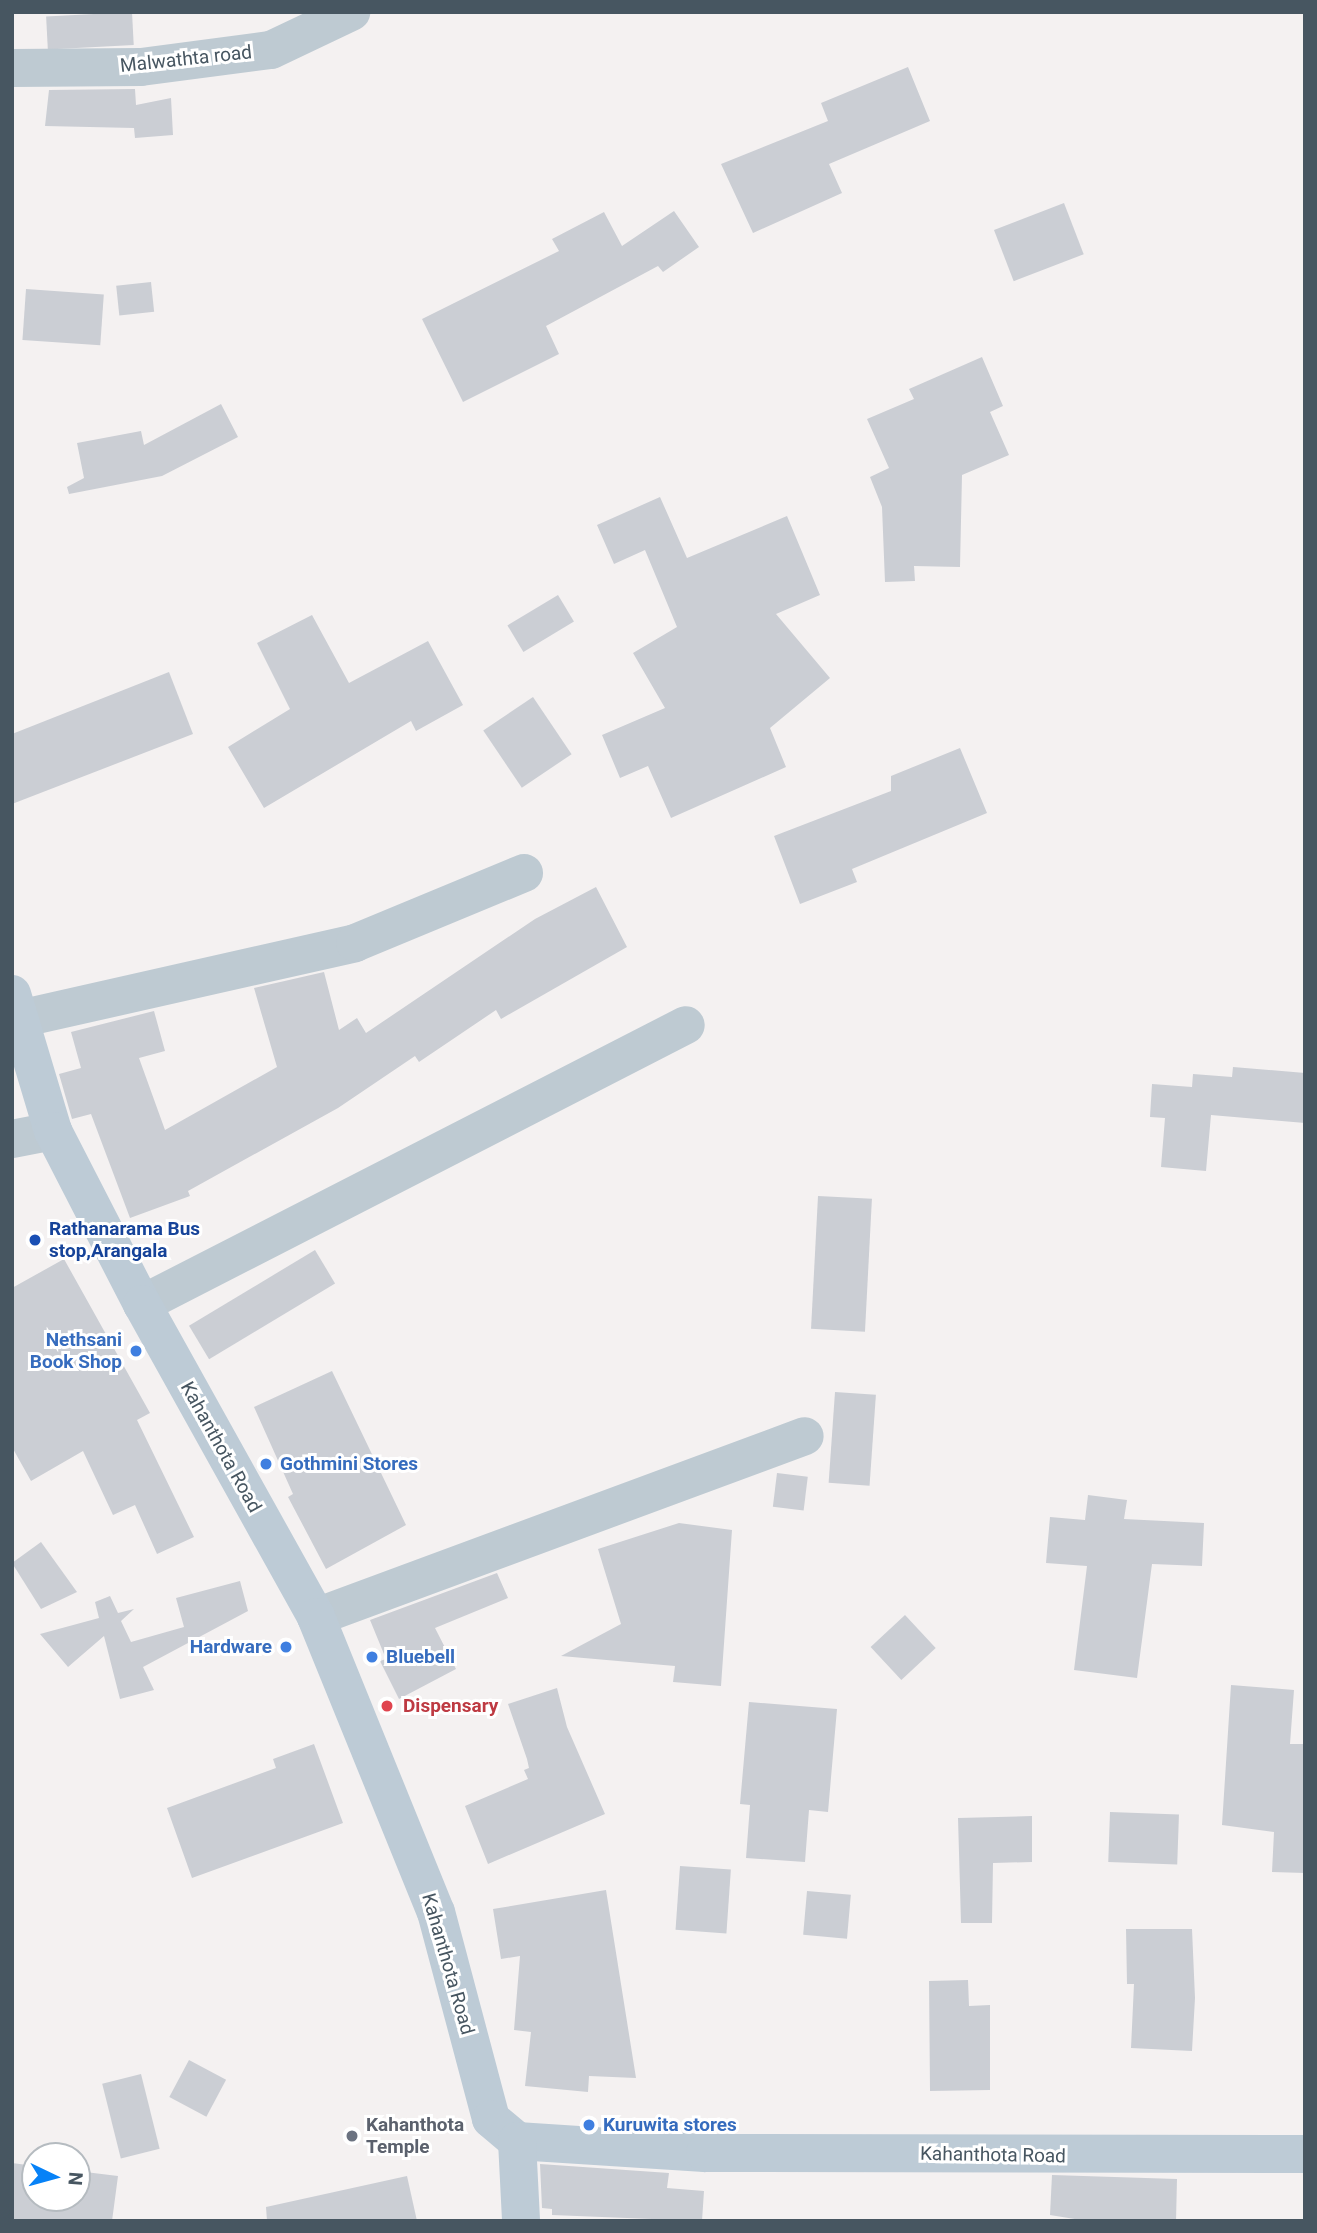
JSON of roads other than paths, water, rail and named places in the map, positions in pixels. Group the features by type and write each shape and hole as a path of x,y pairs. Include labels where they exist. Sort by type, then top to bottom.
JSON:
{"main road":[{"name":"Kahanthota Road","path":"15,1007 54,1131 142,1304 316,1617 436,1912 491,2119 517,2141 705,2152 1305,2154"},
{"path":"517,2141 521,2221"}],"street":[{"name":"Malwathta road","path":"12,68 141,67 271,50 351,12"},
{"path":"15,1007 355,943 524,873"},
{"path":"142,1304 686,1025"},
{"path":"12,1139 54,1131"},
{"path":"316,1617 805,1436"}],"place":[{"name":"Rathanarama Bus stop,Arangala","path":"35,1240"},
{"name":"Nethsani Book Shop","path":"136,1351"},
{"name":"Gothmini Stores","path":"266,1464"},
{"name":"Hardware","path":"286,1647"},
{"name":"Bluebell","path":"372,1657"},
{"name":"Dispensary","path":"387,1706"},
{"name":"Kuruwita stores","path":"589,2125"},
{"name":"Kahanthota Temple","path":"352,2136"}]}
